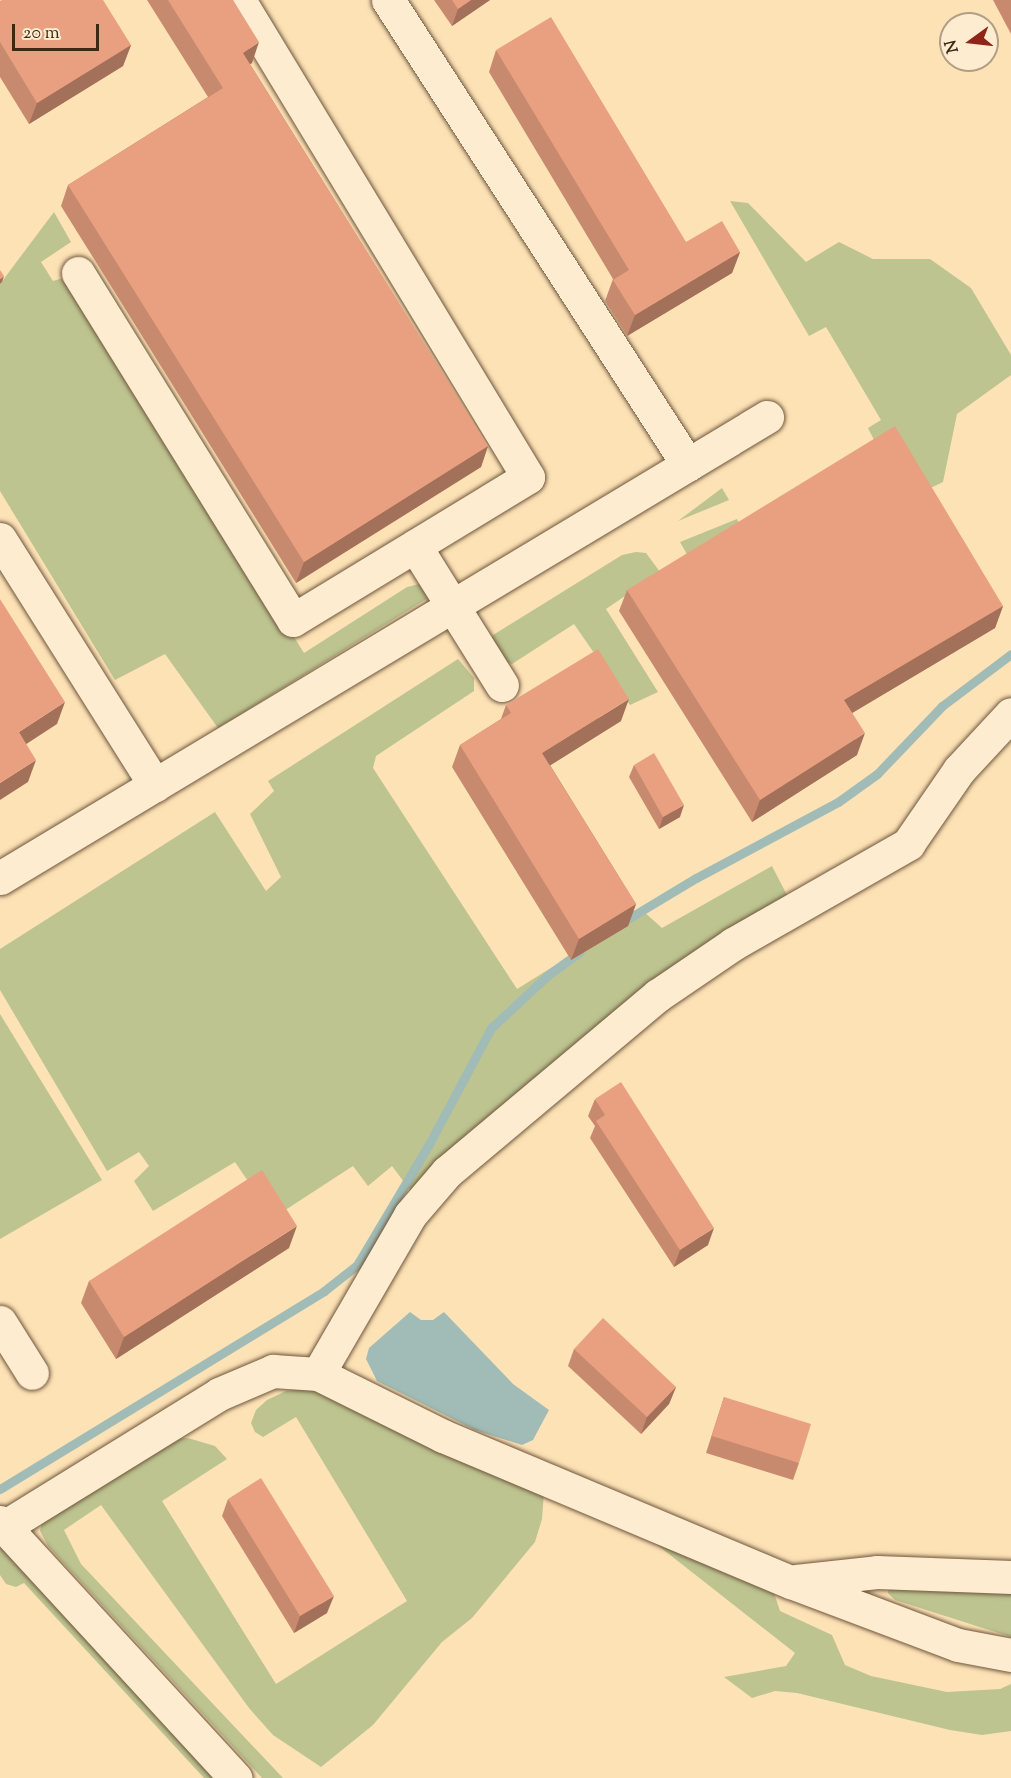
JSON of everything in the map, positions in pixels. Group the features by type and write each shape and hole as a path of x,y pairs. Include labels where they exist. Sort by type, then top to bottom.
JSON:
{"street":[{"path":"78,273 294,620 528,477 238,0"},
{"path":"388,0 688,465"},
{"path":"0,878 767,417"},
{"path":"0,539 155,785"},
{"path":"415,546 502,685"},
{"path":"318,1374 410,1215 447,1172 658,995 733,944 908,843 959,770 1011,714"},
{"path":"0,1322 33,1373"},
{"path":"235,1778 2,1524 219,1394 273,1371 318,1374 443,1436 791,1582 958,1645 1011,1655"},
{"path":"791,1582 878,1572 1011,1577"}],"green space":[{"path":"730,201 748,203 806,262 839,242 873,259 930,259 971,288 1011,355 1011,375 957,414 943,482 916,495 880,452 868,428 881,420 826,327 809,336"},
{"path":"54,212 71,242 41,262 53,281 69,276 304,653 407,587 419,584 428,598 218,728 165,654 115,680 0,491 0,284"},
{"path":"722,488 729,500 678,521"},
{"path":"737,519 740,526 689,558 680,542"},
{"path":"636,552 646,553 660,572 606,609 658,692 630,705 574,624 512,664 500,660 490,642 493,635 622,555"},
{"path":"458,659 474,678 474,691 376,756 373,768 517,989 643,911 662,928 772,866 790,901 413,1194 392,1166 368,1186 353,1166 273,1218 235,1162 153,1211 134,1181 149,1166 139,1152 107,1171 0,990 0,949 215,812 266,891 281,877 250,814 274,791 268,781"},
{"path":"0,1014 102,1180 0,1239"},
{"path":"314,1388 544,1492 542,1519 535,1542 472,1618 442,1642 373,1725 321,1767 273,1735 249,1708 101,1505 64,1530 81,1564 283,1778 262,1778 48,1546 40,1531 42,1522 172,1439 188,1438 215,1446 227,1459 162,1501 276,1684 407,1601 296,1417 263,1437 255,1432 251,1423 256,1410 267,1400 286,1391"},
{"path":"0,1534 226,1778 204,1778 24,1583 16,1587 6,1584 0,1575"},
{"path":"646,1536 772,1587 780,1611 832,1635 845,1665 871,1676 947,1692 1000,1689 1011,1684 1011,1731 982,1735 950,1730 797,1693 775,1691 752,1698 724,1677 786,1666 795,1653"},
{"path":"889,1585 1011,1587 1011,1637 895,1600 888,1593"}],"water":[{"path":"410,1312 421,1320 433,1320 444,1312 513,1384 549,1410 533,1440 522,1445 475,1430 377,1381 366,1359 369,1348"}],"building":[{"path":"103,0 131,45 37,103 0,42 0,1"},
{"path":"168,0 233,0 259,42 243,53 488,446 304,562 68,185 223,88"},
{"path":"452,0 471,0 458,9"},
{"path":"551,17 686,242 722,221 740,252 635,315 613,280 629,270 496,50"},
{"path":"895,426 1003,606 844,700 865,733 760,800 627,590"},
{"path":"0,599 65,702 19,732 36,760 0,783"},
{"path":"598,649 629,699 542,753 636,904 579,939 460,745 511,713 506,705"},
{"path":"654,753 684,805 663,817 634,765"},
{"path":"621,1082 714,1228 680,1250 596,1121 605,1115 595,1099"},
{"path":"262,1170 297,1226 124,1337 89,1281"},
{"path":"603,1318 676,1387 647,1417 574,1349"},
{"path":"724,1397 811,1424 799,1463 712,1436"},
{"path":"261,1478 334,1596 300,1616 228,1499"}],"waterway":[{"path":"621,923 696,878 838,802 877,774 942,706 1011,654"},
{"path":"0,1489 324,1291 357,1265 428,1146 491,1028 548,975 580,952"}]}
